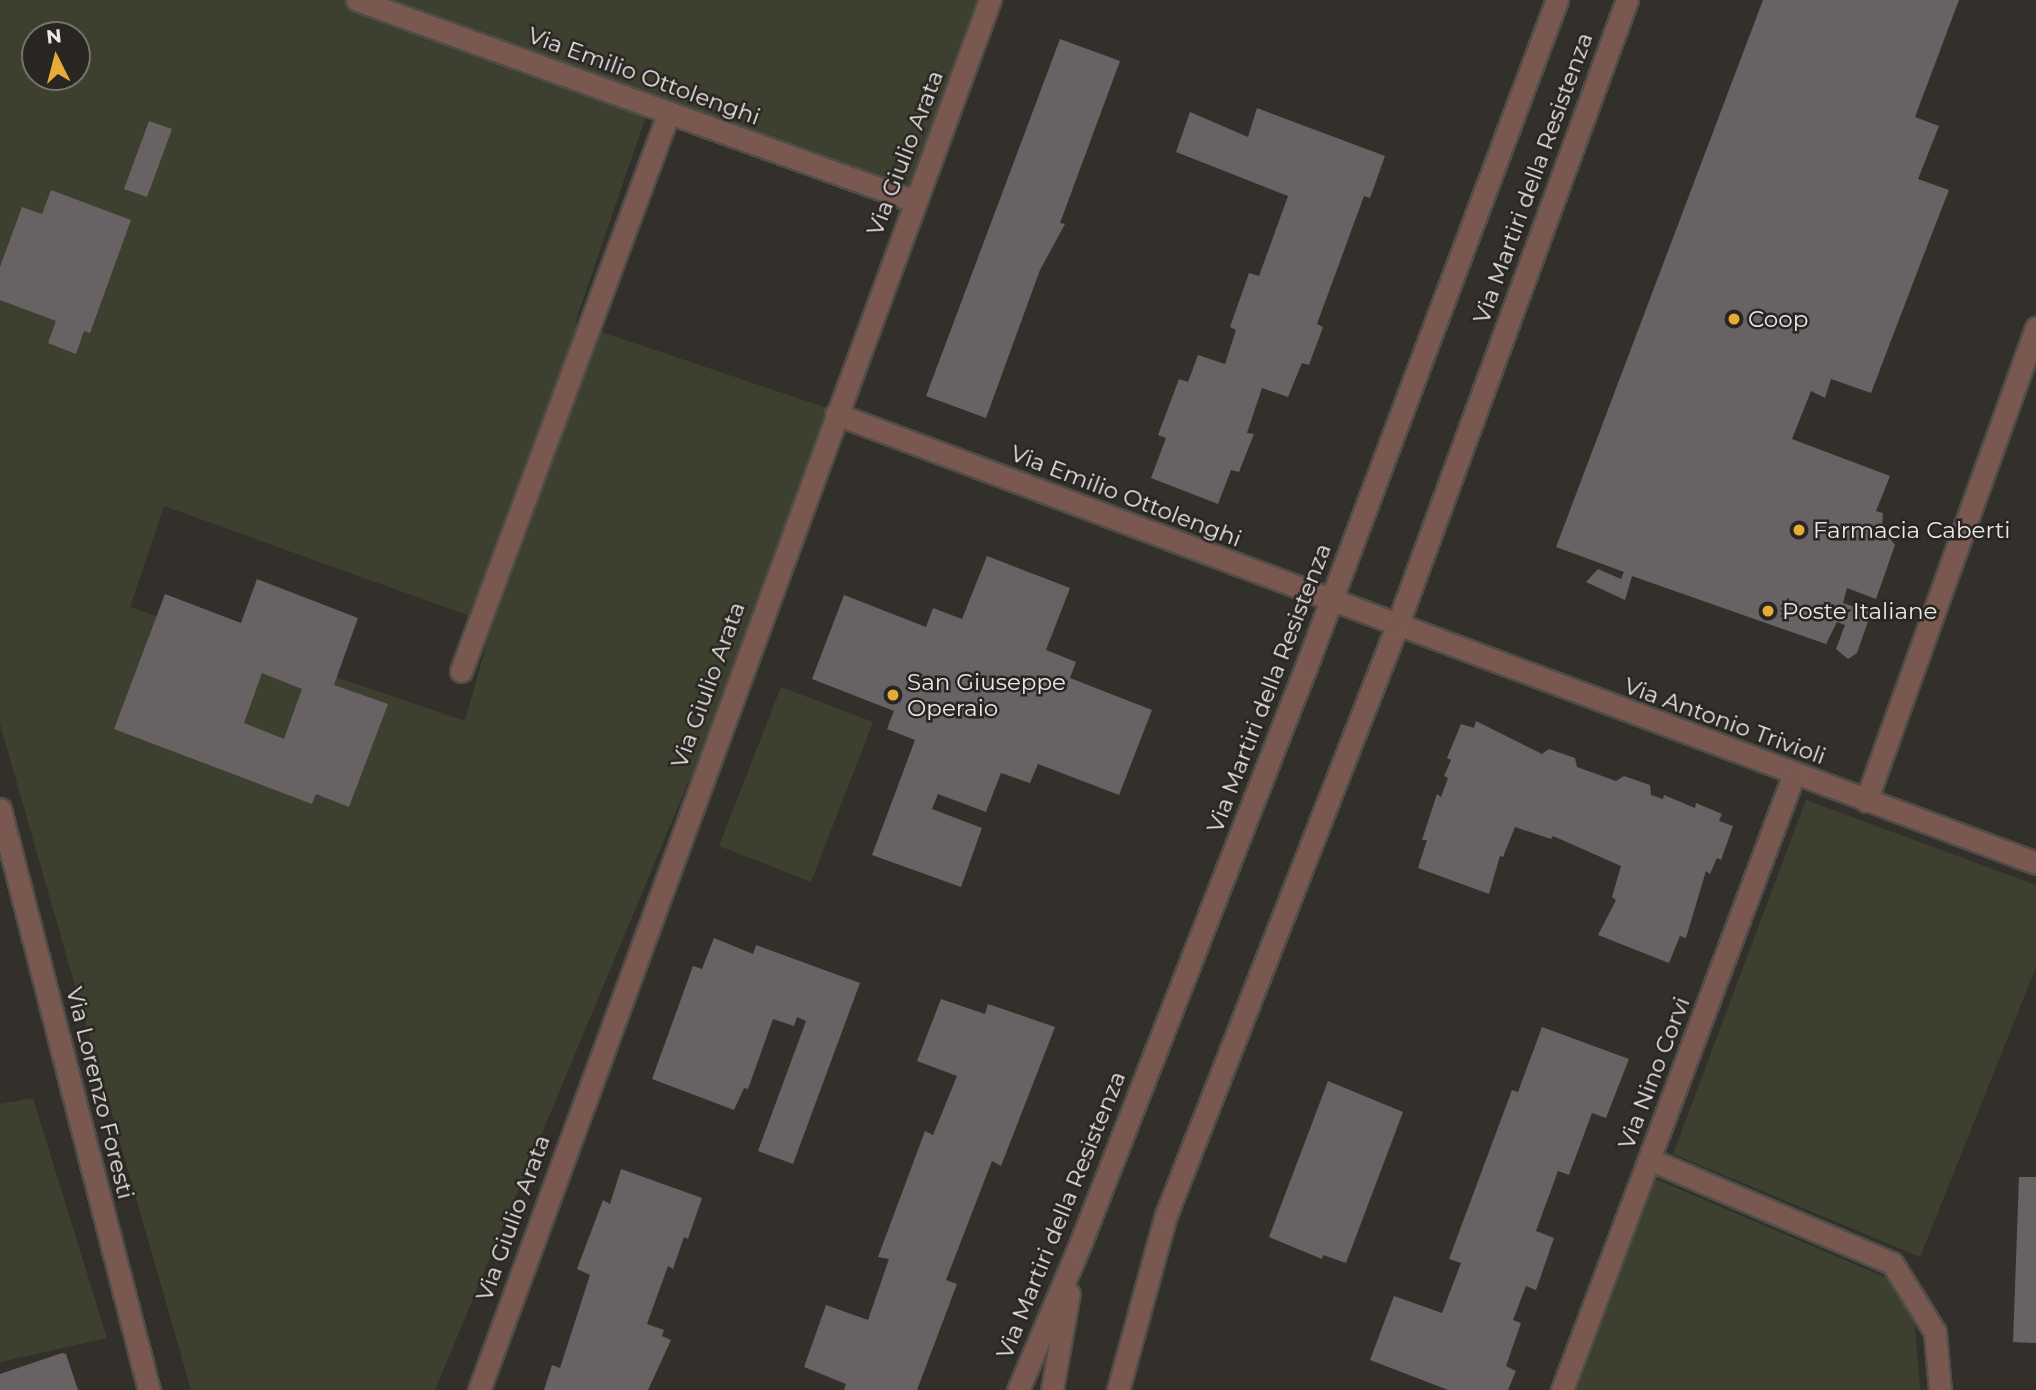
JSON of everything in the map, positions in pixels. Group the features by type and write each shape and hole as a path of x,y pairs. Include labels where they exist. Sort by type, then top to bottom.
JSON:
{"street":[{"name":"Via Emilio Ottolenghi","path":"357,0 914,201"},
{"name":"Via Giulio Arata","path":"479,1390 990,0"},
{"name":"Via Martiri della Resistenza","path":"1018,1390 1079,1247 1331,601 1557,0"},
{"name":"Via Martiri della Resistenza","path":"1118,1390 1124,1358 1166,1215 1397,626 1627,0"},
{"path":"461,670 669,112"},
{"path":"1866,801 2036,328"},
{"name":"Via Emilio Ottolenghi","path":"836,414 1397,626"},
{"name":"Via Antonio Trivioli","path":"1397,626 2036,863"},
{"name":"Via Nino Corvi","path":"1562,1390 1794,774"},
{"name":"Via Lorenzo Foresti","path":"0,809 149,1390"},
{"path":"1649,1159 1892,1263 1935,1332 1940,1390"},
{"path":"1052,1390 1079,1247"}],"green space":[{"path":"0,0 993,0 923,197 647,113 575,323 842,413 435,1390 191,1390 0,724","holes":["164,506 492,624 465,721 130,607"]},
{"path":"781,687 873,722 811,882 719,846"},
{"path":"1806,800 2036,885 2036,967 1920,1257 1673,1154"},
{"path":"33,1098 107,1338 0,1362 0,1104"},
{"path":"1651,1177 1887,1278 1915,1324 1920,1390 1577,1390"}],"building":[{"path":"1763,0 1959,0 1915,117 1939,126 1918,179 1949,190 1871,393 1831,379 1825,398 1811,391 1792,439 1890,476 1876,511 1883,513 1882,528 1895,545 1876,599 1847,588 1843,603 1871,613 1857,653 1848,659 1836,649 1845,625 1837,622 1826,644 1632,576 1625,600 1586,582 1598,569 1621,579 1624,572 1556,547"},
{"path":"1060,39 1120,61 1060,223 1065,224 1040,270 986,418 926,396"},
{"path":"1257,108 1385,156 1370,198 1364,196 1317,324 1323,327 1309,365 1302,363 1288,397 1262,388 1247,433 1254,434 1239,472 1231,470 1218,504 1151,478 1166,438 1158,435 1179,379 1188,382 1198,355 1225,364 1236,330 1230,327 1249,273 1259,276 1288,196 1176,152 1190,112 1248,137"},
{"path":"149,121 172,129 147,197 124,189"},
{"path":"51,190 131,220 90,333 84,331 76,354 48,343 56,321 0,300 0,267 22,207 42,214"},
{"name":"San Giuseppe Operaio","path":"987,556 1070,588 1046,650 1076,662 1070,678 1152,710 1119,795 1038,764 1030,783 1001,773 986,812 938,794 932,809 982,828 961,887 872,855 915,740 887,729 894,711 812,679 844,595 926,627 933,608 962,619"},
{"path":"257,579 358,618 334,685 388,704 349,807 316,794 312,804 114,729 165,594 241,623","holes":["262,673 302,689 284,739 244,723"]},
{"path":"1476,721 1542,754 1549,749 1575,758 1577,767 1616,781 1624,776 1650,785 1651,795 1663,799 1664,795 1695,808 1696,803 1722,814 1719,821 1733,826 1721,860 1717,858 1710,874 1706,871 1686,938 1680,936 1669,963 1598,935 1616,900 1612,897 1621,866 1553,836 1551,839 1515,827 1503,857 1500,856 1489,894 1418,868 1427,840 1422,840 1437,794 1441,797 1448,778 1444,776 1451,760 1447,758 1461,724 1474,728"},
{"path":"714,938 753,954 756,945 860,983 793,1164 758,1151 806,1021 797,1017 794,1026 773,1019 748,1089 744,1088 734,1110 652,1079 693,966 702,969"},
{"path":"941,999 985,1014 988,1004 1055,1027 1001,1166 992,1161 946,1280 957,1284 917,1390 844,1390 846,1384 804,1367 826,1305 868,1320 889,1259 878,1257 925,1131 933,1135 957,1076 917,1061"},
{"path":"1542,1027 1629,1059 1606,1118 1592,1113 1569,1175 1558,1171 1536,1231 1554,1238 1536,1290 1526,1286 1513,1320 1521,1323 1506,1366 1516,1371 1508,1390 1448,1390 1370,1360 1394,1296 1442,1313 1461,1263 1449,1259 1512,1090 1518,1092"},
{"path":"1328,1081 1403,1112 1346,1263 1323,1255 1322,1259 1269,1237"},
{"path":"621,1169 702,1198 688,1239 684,1237 673,1269 668,1266 647,1324 664,1330 662,1336 671,1340 648,1390 544,1390 552,1365 560,1368 590,1275 577,1269 603,1200 610,1204"},
{"path":"2019,1177 2036,1177 2036,1343 2013,1342"},
{"path":"62,1353 66,1354 78,1390 0,1390 0,1374"}],"place":[{"name":"Coop","path":"1734,319"},
{"name":"Farmacia Caberti","path":"1799,530"},
{"name":"Poste Italiane","path":"1768,611"},
{"name":"San Giuseppe Operaio","path":"893,695"}]}
